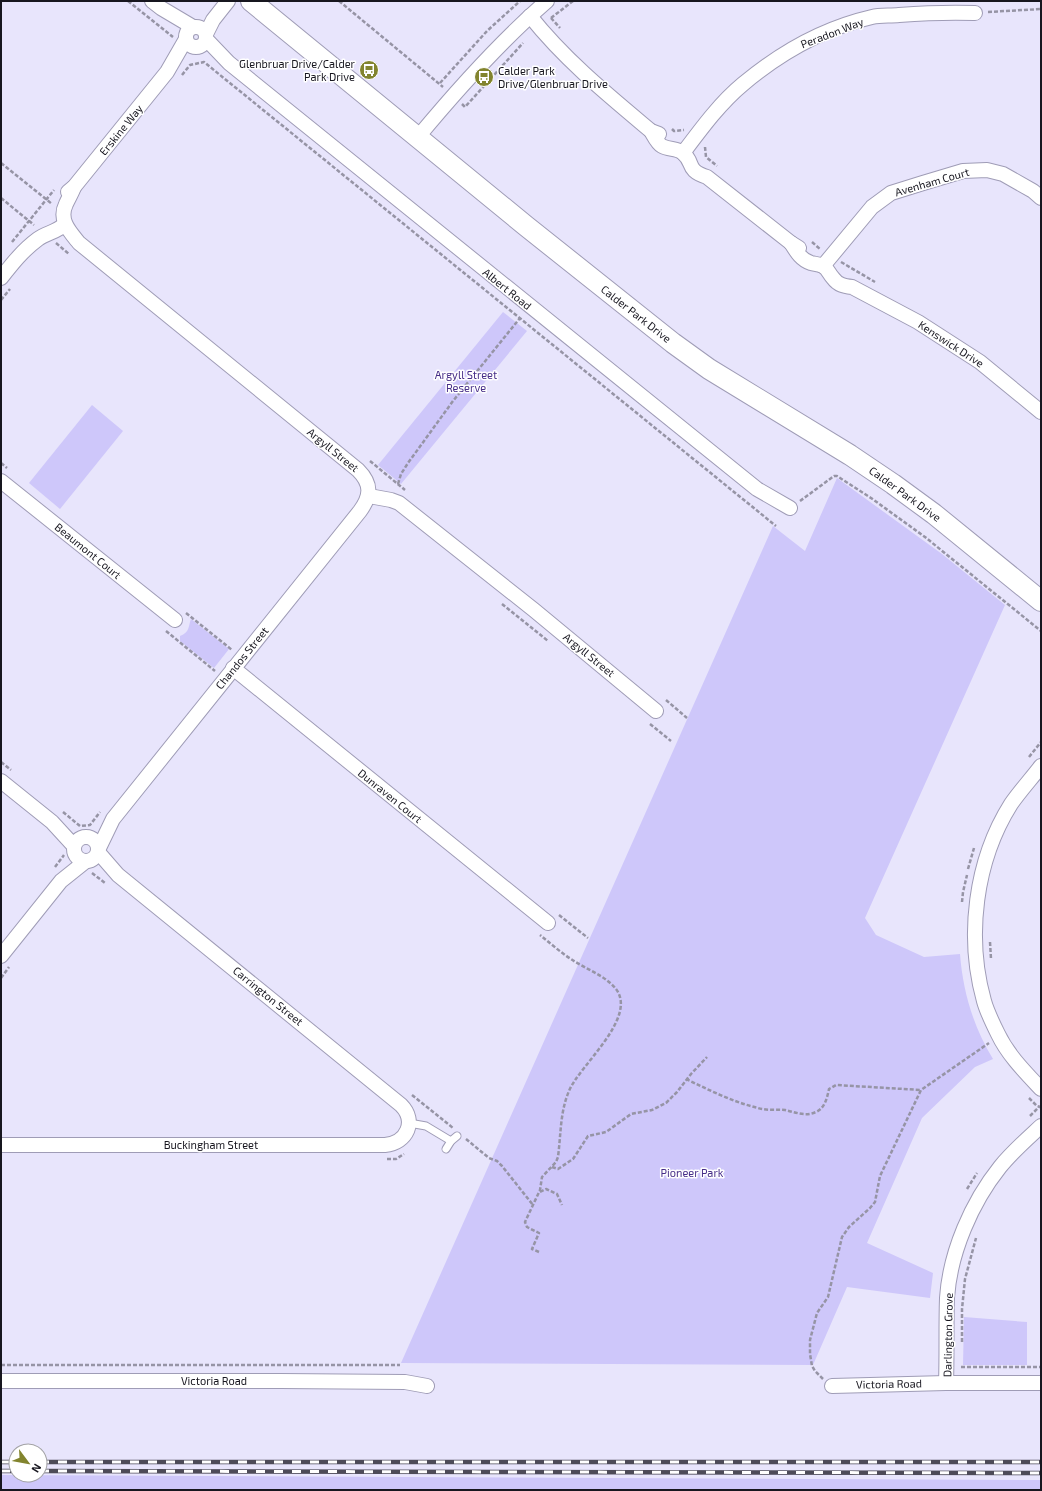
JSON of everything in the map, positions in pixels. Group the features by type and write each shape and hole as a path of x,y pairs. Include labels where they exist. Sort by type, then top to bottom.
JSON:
{"street":[{"name":"Erskine Way","path":"61,225 65,204 74,187 167,72 220,1"},
{"name":"Erskine Way","path":"193,37 213,20 228,1"},
{"name":"Calder Park Drive","path":"250,1 526,226 673,343 709,369 850,455 894,484 934,514 1041,601"},
{"path":"418,137 452,96 530,16 547,1"},
{"name":"Albert Road","path":"157,5 193,37 229,63 757,489 790,508"},
{"name":"Peradon Way","path":"689,145 718,110 742,85 774,60 803,42 835,29 872,17 935,12 975,13"},
{"path":"530,16 539,28 588,78 651,131 656,140 662,146 677,149 689,145"},
{"path":"689,145 686,157 693,170 698,174 707,177 791,243 798,255 810,263 817,264 827,261"},
{"name":"Avenham Court","path":"827,261 872,207 891,193 963,171 987,170 1003,174 1033,191 1041,198"},
{"path":"1,278 17,248 32,234 34,225 61,225"},
{"path":"17,248 43,236 61,225"},
{"name":"Argyll Street","path":"61,225 68,230 79,243 358,470 364,476 368,484 369,496 399,503 534,610 651,716"},
{"name":"Kenswick Drive","path":"827,261 827,270 833,279 838,283 843,286 852,287 918,322 980,362 1041,412"},
{"name":"Beaumont Court","path":"1,481 174,620"},
{"name":"Chandos Street","path":"113,819 366,504 369,496"},
{"name":"Dunraven Court","path":"233,668 548,923"},
{"path":"1041,766 1011,804 992,841 983,872 977,904 975,933 977,968 984,1001 999,1036 1017,1064 1041,1089"},
{"path":"1,781 52,822 76,844 79,859 92,859"},
{"path":"56,877 64,874 70,863 76,844 113,819"},
{"path":"6,961 56,877 92,859 113,819"},
{"path":"76,844 93,838 96,841 92,859"},
{"name":"Carrington Street","path":"92,859 118,875 401,1105 408,1114 409,1123"},
{"name":"Buckingham Street","path":"1,1145 385,1145 399,1141 404,1136 409,1123"},
{"name":"Darlington Grove","path":"1041,1126 1001,1166 969,1216 953,1262 947,1296 946,1383 1041,1383"},
{"name":"Victoria Road","path":"1,1381 405,1382 427,1386"},
{"name":"Victoria Road","path":"832,1386 946,1383"}],"lane":[{"path":"409,1123 426,1126 451,1141"},
{"path":"446,1149 451,1141 457,1136"}],"path":[{"path":"128,1 193,37"},
{"path":"339,1 440,83 465,107 533,32 539,28"},
{"path":"440,83 487,31 520,1"},
{"path":"561,29 551,18 573,1"},
{"path":"975,13 1041,8"},
{"path":"181,76 190,65 204,62 776,526"},
{"path":"668,126 674,131 686,130 689,145 705,145 706,157 718,167"},
{"path":"17,248 34,225 56,188"},
{"path":"1,198 34,225"},
{"path":"811,241 827,261 879,285"},
{"path":"400,482 401,474 408,463 450,406 529,306"},
{"path":"790,508 836,475 925,537 1041,631"},
{"path":"499,601 548,641"},
{"path":"227,655 233,647"},
{"path":"214,671 219,666"},
{"path":"651,716 671,741"},
{"path":"1,762 13,772"},
{"path":"62,811 80,826 90,825 105,807"},
{"path":"56,877 63,857 76,844"},
{"path":"92,859 93,873 108,885"},
{"path":"539,1252 532,1249 539,1233 527,1227 525,1222 539,1192 542,1177 552,1167 558,1157 561,1116 569,1091 574,1081 608,1035 618,1018 621,1005 618,992 610,983 570,959 540,934 548,923"},
{"path":"990,941 992,964"},
{"path":"1,978 6,961"},
{"path":"832,1386 815,1371 810,1360 810,1340 817,1313 828,1297 842,1237 849,1227 875,1202 880,1176 921,1090 999,1036"},
{"path":"552,1167 558,1169 570,1162 588,1136 606,1132 631,1114 652,1110 666,1103 707,1057"},
{"path":"686,1080 758,1109 778,1109 807,1115 816,1112 821,1108 825,1103 829,1089 836,1085 921,1090"},
{"path":"411,1094 454,1129"},
{"path":"465,1139 489,1158 497,1160 533,1206"},
{"path":"539,1192 546,1189 557,1194 562,1205"},
{"path":"1,1365 400,1365"},
{"path":"961,1366 1041,1367"}],"green space":[{"name":"Argyll Street Reserve","path":"503,312 527,331 401,484 378,465"},
{"path":"92,405 123,431 60,509 29,483"},
{"name":"Pioneer Park","path":"837,478 942,554 1005,605 865,918 876,935 924,957 960,954 966,995 970,1008 980,1034 993,1059 975,1067 922,1118 867,1243 933,1273 930,1298 847,1287 813,1365 401,1363 773,526 805,551"},
{"path":"191,619 229,649 214,668 180,641 180,636 187,631"},
{"path":"964,1317 1027,1322 1027,1365 963,1365"},
{"path":"1,1475 8,1475 8,1483 48,1483 48,1475 1041,1480 1041,1490 1,1490"}],"railway":[{"path":"1,1462 8,1462"},
{"path":"48,1462 1041,1462"},
{"path":"1,1471 8,1471"},
{"path":"48,1471 1041,1473"}],"place":[{"name":"Glenbruar Drive/Calder Park Drive","path":"369,70"},
{"name":"Calder Park Drive/Glenbruar Drive","path":"484,77"}]}
